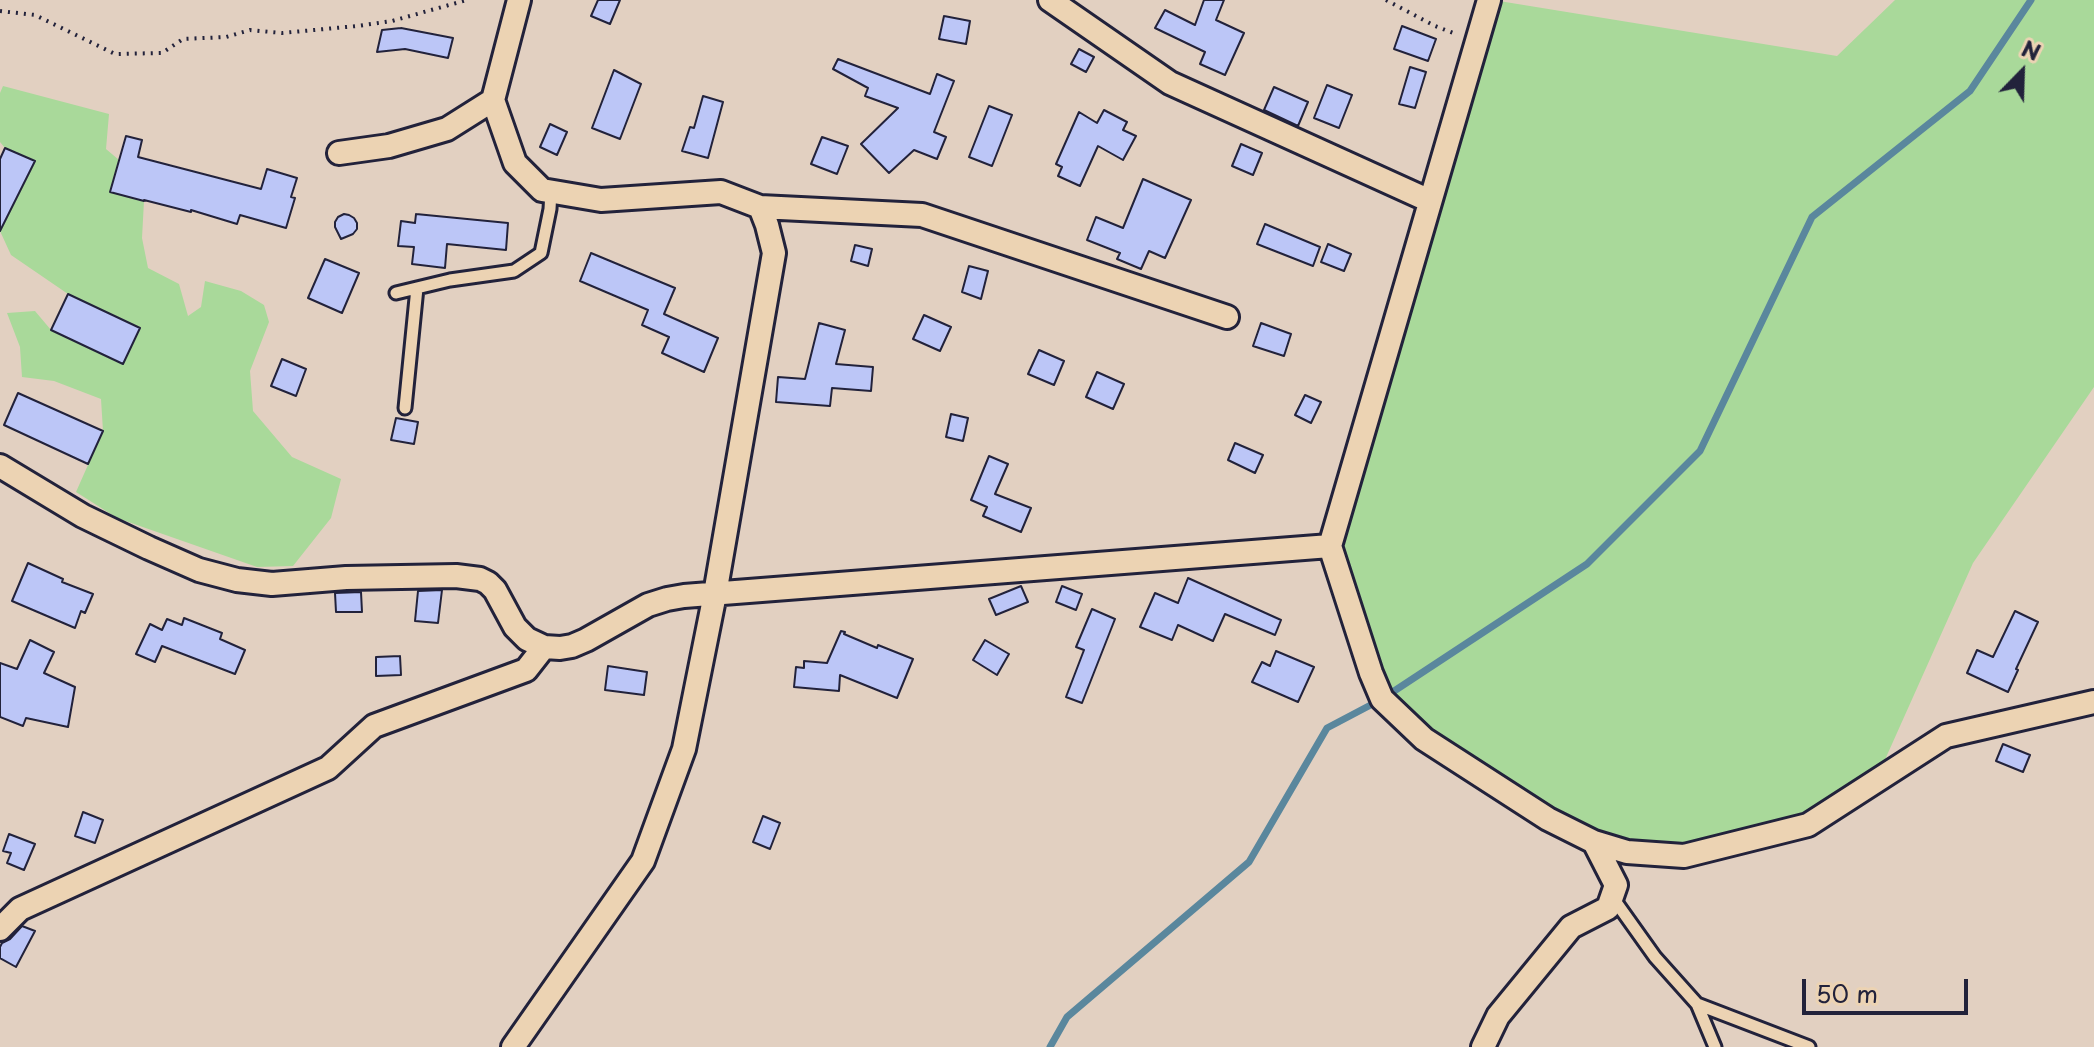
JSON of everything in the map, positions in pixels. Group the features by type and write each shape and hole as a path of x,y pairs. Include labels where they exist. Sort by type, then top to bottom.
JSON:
{"street":[{"path":"519,0 493,100 515,163 542,190 601,200 721,192 760,207 922,215 1227,317"},
{"path":"1050,0 1170,83 1430,201"},
{"path":"1489,0 1330,546 1382,699 1424,739 1548,819 1594,842 1627,852 1684,856 1808,825 1946,736 2094,702"},
{"path":"339,153 389,146 447,129 493,100"},
{"path":"513,1047 643,861 684,749 715,594 774,253 760,207"},
{"path":"0,466 83,516 149,548 199,570 237,580 272,584 346,578 456,576 480,579 495,590 515,627 527,639 544,647 560,648 572,646 648,605 667,599 1330,546"},
{"path":"0,929 20,909 328,768 374,726 526,670 544,647"},
{"path":"1483,1047 1498,1016 1571,927 1608,908 1616,885 1594,842"}],"lane":[{"path":"396,293 450,280 514,271 541,253 551,191"},
{"path":"405,408 417,288"},
{"path":"1612,897 1655,957 1697,1004 1715,1047"},
{"path":"1697,1004 1809,1047"}],"path":[{"path":"0,11 35,15 115,54 162,53 183,39 226,37 250,30 282,33 392,21 467,0"},
{"path":"1386,0 1435,26 1463,36"}],"green space":[{"path":"1493,0 1837,56 1895,0 2094,0 2094,387 1973,563 1875,782 1808,825 1684,856 1594,842 1382,699 1330,546"},
{"path":"3,86 109,114 106,149 119,160 110,192 144,201 142,238 148,268 179,284 188,316 201,307 205,281 241,291 264,305 269,322 250,371 253,411 292,457 341,479 331,518 293,566 257,567 117,518 76,492 103,431 101,399 54,381 22,377 20,347 7,313 35,311 51,330 123,364 140,328 68,294 11,255 0,231 35,162 5,148 0,142 0,93"}],"building":[{"path":"598,0 620,0 610,24 591,16"},
{"path":"1204,0 1224,0 1216,20 1244,33 1225,75 1200,64 1205,52 1155,28 1165,10 1195,25"},
{"path":"944,16 970,21 966,44 939,39"},
{"path":"1402,26 1436,39 1428,61 1394,49"},
{"path":"401,28 453,38 448,58 405,49 377,52 382,30"},
{"path":"1079,49 1094,57 1086,72 1071,64"},
{"path":"838,59 930,94 937,74 954,81 934,132 946,137 937,159 914,150 889,173 861,144 898,108 865,96 868,88 833,69"},
{"path":"1410,67 1426,72 1415,108 1399,104"},
{"path":"614,70 641,84 620,139 592,128"},
{"path":"1327,85 1352,95 1339,128 1314,118"},
{"path":"1274,87 1308,102 1298,126 1264,110"},
{"path":"703,96 723,102 708,158 682,151 690,127 694,128"},
{"path":"989,106 1012,115 992,166 969,157"},
{"path":"1104,110 1127,122 1123,130 1136,136 1123,160 1098,146 1080,186 1058,176 1062,167 1056,164 1079,112 1097,123"},
{"path":"550,124 567,132 557,155 540,147"},
{"path":"126,136 142,140 138,157 261,189 267,169 297,178 286,228 240,215 237,224 110,192"},
{"path":"822,137 848,146 837,174 811,164"},
{"path":"1241,144 1262,153 1253,175 1232,166"},
{"path":"5,148 35,161 0,231 0,159"},
{"path":"1143,179 1191,200 1165,258 1149,251 1141,269 1117,259 1120,253 1087,240 1096,217 1123,228"},
{"path":"344,214 354,218 357,229 341,239 335,222"},
{"path":"416,214 508,223 506,250 447,244 445,268 412,264 414,247 398,246 401,221 415,223"},
{"path":"1265,224 1320,247 1313,266 1257,244"},
{"path":"1328,244 1351,254 1344,271 1321,262"},
{"path":"855,245 872,249 868,266 851,261"},
{"path":"591,253 675,288 664,314 718,338 704,372 662,353 669,337 642,325 648,310 580,281"},
{"path":"325,259 359,273 342,313 308,298"},
{"path":"969,266 988,271 981,299 962,292"},
{"path":"68,294 140,328 123,364 51,330"},
{"path":"924,315 951,327 940,351 913,339"},
{"path":"819,323 845,330 836,364 873,367 871,391 832,388 830,406 776,402 778,377 805,379"},
{"path":"1261,323 1291,334 1284,356 1253,346"},
{"path":"1039,350 1064,361 1054,385 1028,374"},
{"path":"282,359 306,369 296,396 271,386"},
{"path":"1097,372 1124,384 1113,409 1086,397"},
{"path":"18,393 103,431 88,464 4,425"},
{"path":"1305,395 1321,402 1311,423 1295,415"},
{"path":"951,414 968,418 963,441 946,437"},
{"path":"396,418 418,422 414,444 391,440"},
{"path":"1235,443 1263,455 1255,473 1228,460"},
{"path":"989,456 1008,464 995,494 1031,508 1021,532 983,516 987,507 971,500"},
{"path":"28,563 63,579 62,582 93,594 85,613 81,611 75,628 12,601"},
{"path":"1188,578 1281,620 1275,635 1225,614 1213,641 1178,625 1172,640 1140,627 1155,593 1178,603"},
{"path":"1021,586 1028,602 996,615 989,599"},
{"path":"1062,586 1082,594 1076,610 1056,602"},
{"path":"442,590 438,623 415,621 418,591"},
{"path":"361,592 362,612 336,612 335,593"},
{"path":"1092,609 1115,619 1082,703 1066,697 1084,650 1076,647"},
{"path":"2015,611 2038,622 2008,692 1967,673 1977,650 1993,657"},
{"path":"184,618 222,633 220,639 245,650 235,674 162,646 155,662 136,654 150,624 162,630 167,619 182,625"},
{"path":"841,631 877,648 878,645 913,659 897,698 840,675 839,691 794,687 796,667 804,668 804,661 827,663"},
{"path":"30,640 54,652 44,673 75,687 68,727 26,718 23,726 0,717 0,663 17,669"},
{"path":"985,640 1009,654 997,675 973,660"},
{"path":"1276,651 1314,667 1298,702 1252,682 1262,662 1270,666"},
{"path":"400,656 401,675 376,676 376,657"},
{"path":"608,666 647,672 644,695 605,690"},
{"path":"2003,744 2030,755 2023,772 1996,761"},
{"path":"83,812 103,820 95,843 75,836"},
{"path":"763,816 780,823 770,849 753,842"},
{"path":"9,834 35,844 24,870 7,863 11,853 3,851"},
{"path":"22,926 35,931 16,967 0,958 0,947"}],"waterway":[{"path":"1050,1047 1067,1017 1249,862 1327,728 1382,699 1587,564 1700,451 1812,217 1970,91 2031,0"}]}
